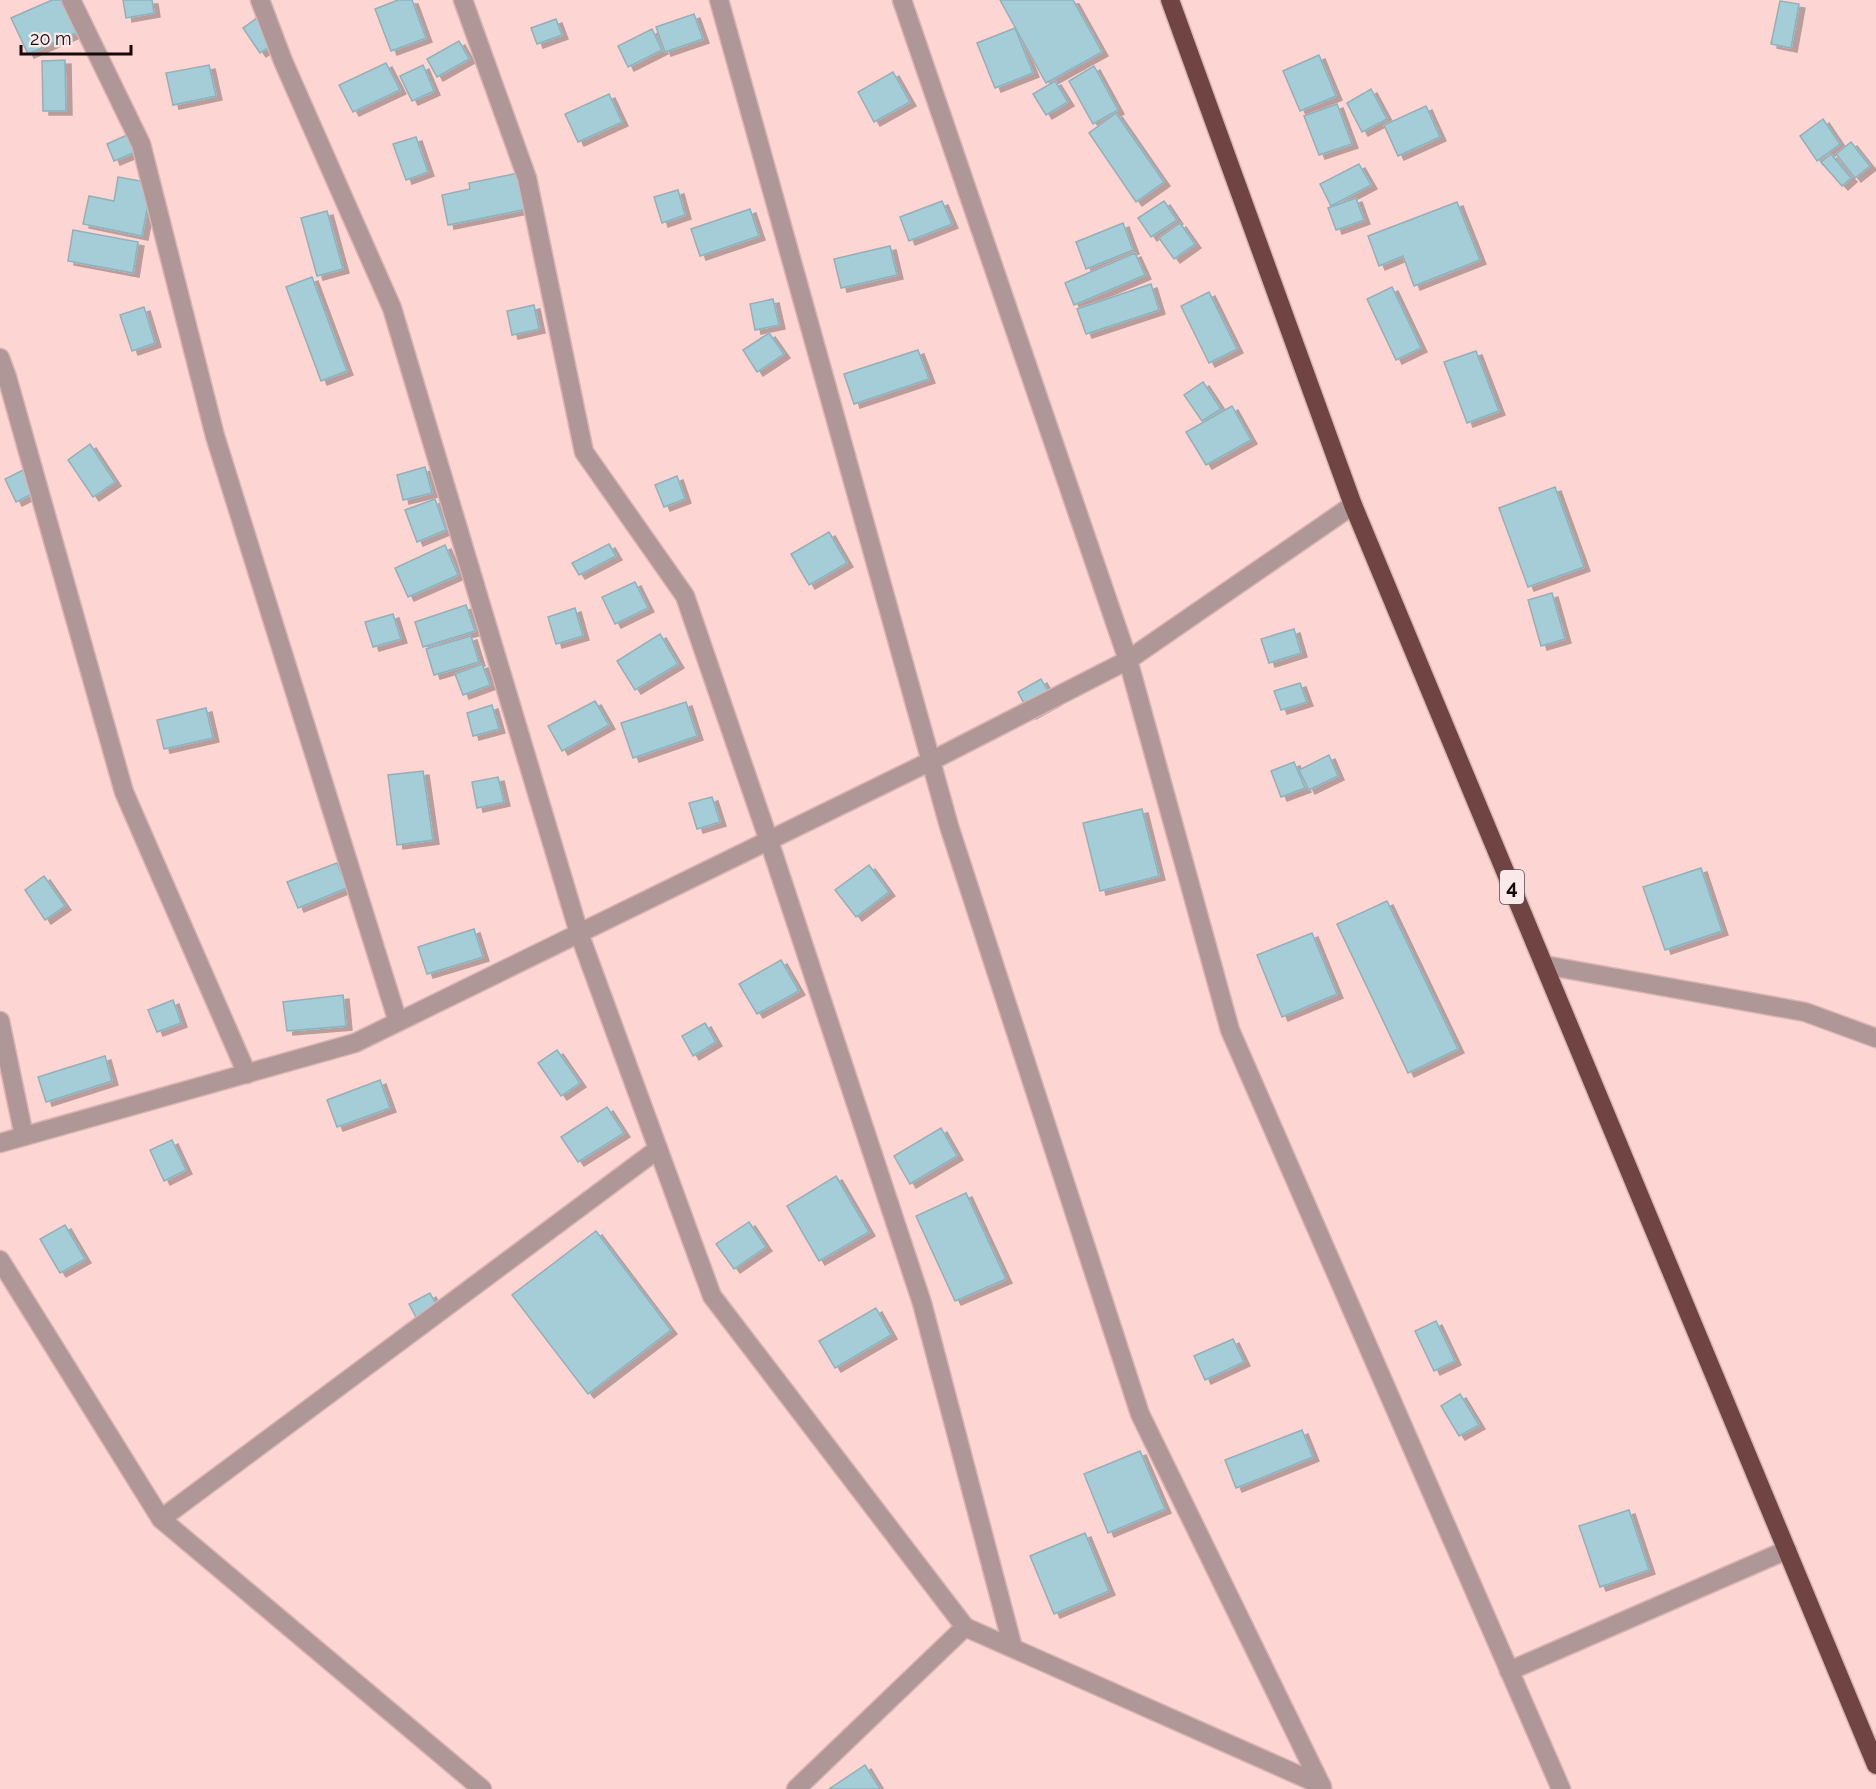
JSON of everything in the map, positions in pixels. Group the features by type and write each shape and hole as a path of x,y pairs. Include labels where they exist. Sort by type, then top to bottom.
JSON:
{"highway":[{"name":"4","path":"1170,0 1353,505 1876,1765"}],"street":[{"path":"71,0 141,144 215,436 398,1022"},
{"path":"260,0 283,61 392,308 579,933 712,1296 965,1627 1322,1787"},
{"path":"463,0 527,178 584,452 685,596 922,1303 1013,1648"},
{"path":"719,0 949,826 1140,1414 1322,1787"},
{"path":"902,0 1128,660 1230,1030 1561,1789"},
{"path":"0,358 124,792 247,1074"},
{"path":"0,1143 355,1043 931,761 1128,660 1353,505"},
{"path":"1544,965 1805,1012 1876,1038"},
{"path":"0,1021 24,1136"},
{"path":"161,1519 658,1149"},
{"path":"0,1260 161,1519 482,1789"},
{"path":"1509,1671 1787,1550"},
{"path":"796,1789 965,1627"}],"building":[{"path":"52,0 61,0 76,33 28,54 11,18"},
{"path":"123,0 152,0 154,13 126,18"},
{"path":"398,0 412,0 426,38 391,51 375,9"},
{"path":"1000,0 1073,0 1102,52 1046,83"},
{"path":"1780,1 1799,4 1791,48 1771,44"},
{"path":"694,14 703,39 665,52 656,27"},
{"path":"261,15 279,40 260,53 243,28"},
{"path":"556,19 562,35 537,44 531,28"},
{"path":"1015,28 1033,73 995,88 977,43"},
{"path":"652,29 662,50 628,67 618,46"},
{"path":"459,41 469,59 437,77 427,59"},
{"path":"1319,55 1336,96 1300,111 1283,71"},
{"path":"65,60 66,111 43,111 42,61"},
{"path":"386,63 400,90 353,112 339,85"},
{"path":"209,65 216,96 173,105 166,73"},
{"path":"423,65 434,91 412,101 400,76"},
{"path":"1094,66 1118,110 1093,124 1069,81"},
{"path":"893,72 910,102 874,122 858,92"},
{"path":"1055,81 1068,102 1046,115 1033,94"},
{"path":"1371,89 1387,119 1362,132 1347,103"},
{"path":"609,94 622,122 578,142 565,114"},
{"path":"1337,104 1352,144 1319,155 1304,116"},
{"path":"1426,106 1440,137 1398,156 1384,125"},
{"path":"1116,113 1164,182 1136,202 1089,133"},
{"path":"1823,119 1840,144 1817,161 1800,136"},
{"path":"136,131 143,149 114,161 107,144"},
{"path":"416,137 428,172 406,180 393,144"},
{"path":"1851,142 1870,166 1855,178 1836,154"},
{"path":"1831,154 1851,178 1842,186 1821,162"},
{"path":"1359,164 1371,185 1331,206 1320,184"},
{"path":"524,172 532,208 448,225 442,195 470,189 469,183"},
{"path":"118,177 152,183 142,236 83,224 89,196 114,201"},
{"path":"678,190 685,215 662,223 654,197"},
{"path":"1356,198 1364,220 1336,230 1328,208"},
{"path":"942,201 952,224 909,241 900,217"},
{"path":"1164,201 1177,220 1151,237 1138,218"},
{"path":"1457,202 1480,260 1414,286 1403,256 1379,266 1368,236"},
{"path":"750,209 759,236 700,256 691,229"},
{"path":"327,211 343,269 317,276 301,218"},
{"path":"1123,223 1133,250 1086,269 1076,242"},
{"path":"1180,223 1195,244 1174,259 1159,238"},
{"path":"73,230 138,242 133,273 68,261"},
{"path":"890,246 897,275 841,288 834,259"},
{"path":"1135,253 1145,275 1074,305 1065,283"},
{"path":"312,277 347,371 321,381 286,287"},
{"path":"1151,284 1159,310 1086,334 1077,309"},
{"path":"1392,287 1421,348 1396,360 1367,299"},
{"path":"1209,292 1237,349 1209,363 1181,306"},
{"path":"773,299 779,325 755,330 750,304"},
{"path":"534,305 539,329 512,335 507,311"},
{"path":"144,307 155,343 132,351 120,315"},
{"path":"769,333 784,354 757,372 743,350"},
{"path":"918,350 929,379 854,404 844,374"},
{"path":"1476,351 1499,411 1467,423 1444,362"},
{"path":"1203,382 1221,409 1202,421 1184,395"},
{"path":"1232,406 1251,440 1206,465 1186,432"},
{"path":"90,444 115,482 93,497 68,460"},
{"path":"29,467 40,490 16,502 5,479"},
{"path":"425,467 432,493 403,500 397,475"},
{"path":"677,476 685,499 664,507 655,485"},
{"path":"1555,487 1584,567 1528,587 1499,508"},
{"path":"435,499 446,530 417,542 405,510"},
{"path":"829,532 847,563 809,585 791,554"},
{"path":"609,544 616,556 579,575 572,563"},
{"path":"445,545 458,575 408,597 395,568"},
{"path":"635,582 648,608 615,624 602,597"},
{"path":"1552,593 1565,639 1541,646 1528,600"},
{"path":"466,605 475,631 423,647 415,622"},
{"path":"575,608 583,636 556,644 548,617"},
{"path":"393,614 401,639 373,647 365,622"},
{"path":"1294,629 1301,653 1269,663 1261,639"},
{"path":"660,634 678,664 635,690 617,661"},
{"path":"471,636 479,662 434,675 426,649"},
{"path":"482,664 490,685 463,695 455,674"},
{"path":"1041,679 1054,702 1030,715 1018,692"},
{"path":"1300,683 1307,702 1281,710 1274,691"},
{"path":"595,701 609,725 562,751 548,726"},
{"path":"686,702 697,736 633,758 621,723"},
{"path":"492,705 499,729 473,736 467,713"},
{"path":"206,708 213,738 164,749 157,720"},
{"path":"1329,755 1338,776 1309,790 1299,770"},
{"path":"1294,762 1305,788 1281,797 1271,771"},
{"path":"423,771 433,840 397,845 388,775"},
{"path":"498,777 504,802 477,808 472,782"},
{"path":"712,797 720,822 697,829 689,803"},
{"path":"1142,809 1159,876 1100,891 1083,823"},
{"path":"337,863 347,888 298,908 287,882"},
{"path":"869,865 889,892 856,917 835,890"},
{"path":"1701,868 1722,931 1665,950 1643,887"},
{"path":"44,876 65,906 45,920 25,890"},
{"path":"1387,901 1458,1049 1408,1073 1337,924"},
{"path":"474,929 483,957 427,974 418,947"},
{"path":"1312,933 1337,994 1282,1017 1257,955"},
{"path":"781,960 799,991 757,1014 739,984"},
{"path":"343,995 346,1026 287,1031 283,1002"},
{"path":"173,1000 181,1023 157,1032 148,1010"},
{"path":"705,1023 716,1042 693,1056 682,1036"},
{"path":"557,1050 580,1083 561,1096 538,1063"},
{"path":"105,1056 112,1081 46,1102 38,1077"},
{"path":"380,1080 390,1108 337,1127 327,1100"},
{"path":"607,1107 624,1133 578,1162 561,1137"},
{"path":"941,1128 957,1156 910,1184 894,1156"},
{"path":"172,1140 186,1170 164,1181 150,1150"},
{"path":"836,1176 869,1232 819,1261 787,1206"},
{"path":"966,1193 1006,1279 955,1301 916,1216"},
{"path":"749,1222 766,1247 734,1269 716,1244"},
{"path":"65,1225 85,1259 60,1273 40,1239"},
{"path":"596,1231 671,1330 588,1394 512,1295"},
{"path":"430,1293 441,1314 420,1325 409,1304"},
{"path":"876,1308 891,1335 835,1368 819,1341"},
{"path":"1436,1321 1455,1361 1434,1371 1415,1331"},
{"path":"1233,1339 1244,1362 1205,1380 1194,1356"},
{"path":"1460,1394 1479,1425 1459,1436 1441,1406"},
{"path":"1302,1430 1313,1457 1236,1488 1225,1460"},
{"path":"1140,1451 1165,1509 1108,1533 1084,1474"},
{"path":"1629,1510 1649,1570 1600,1587 1579,1526"},
{"path":"1085,1533 1109,1591 1054,1614 1030,1556"},
{"path":"865,1765 880,1789 829,1789"}]}
